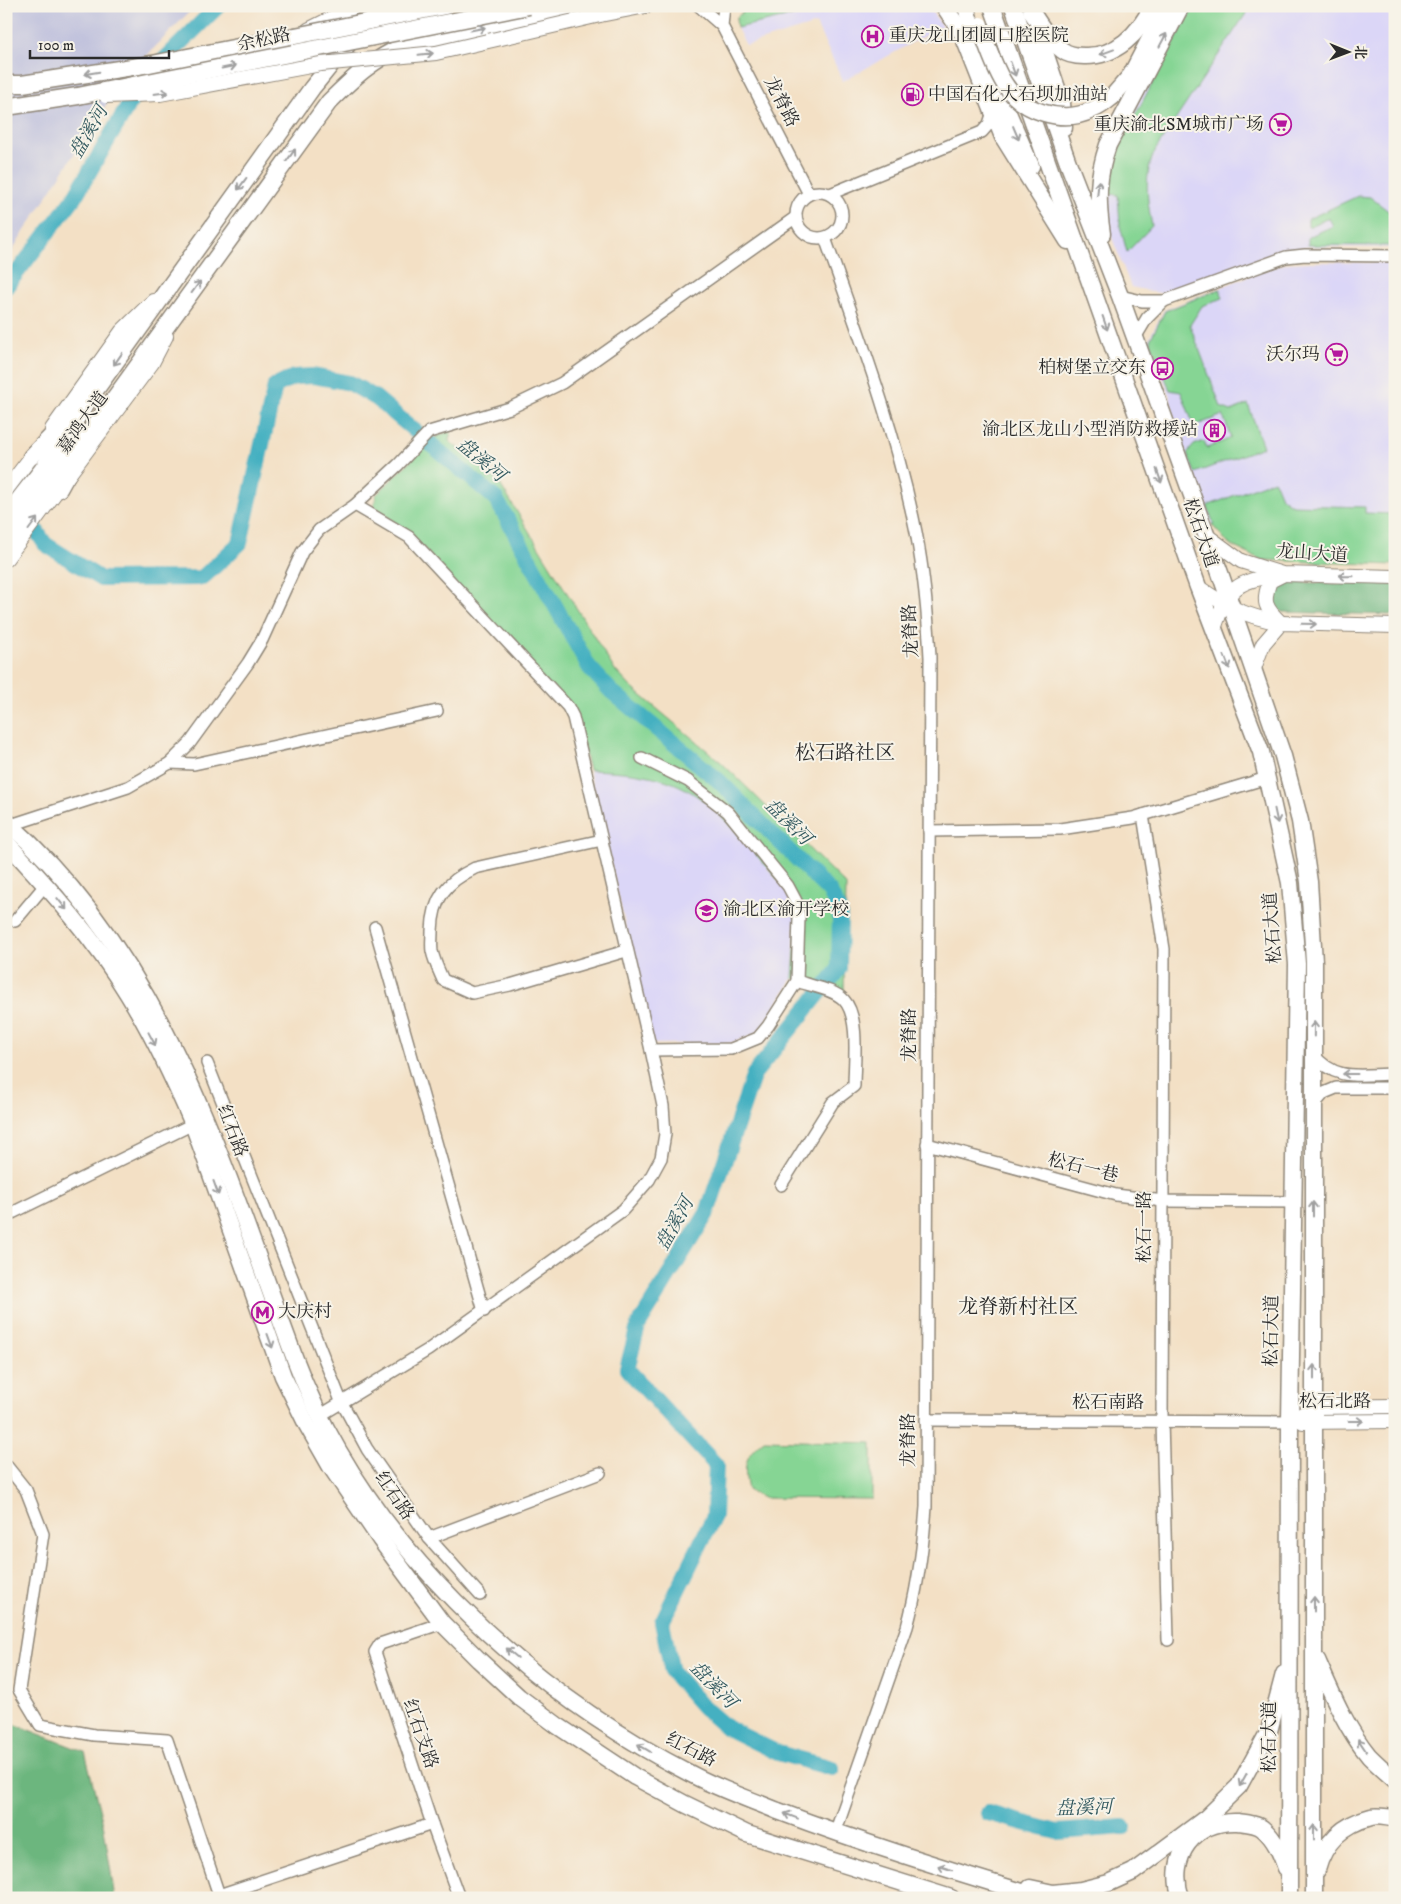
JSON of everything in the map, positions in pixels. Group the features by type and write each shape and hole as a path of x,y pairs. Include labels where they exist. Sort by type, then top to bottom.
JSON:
{"highway":[{"name":"嘉鸿大道","path":"6,516 51,479 94,392 312,88 352,39 379,14 393,6"},
{"name":"余松路","path":"14,84 152,64 445,6"},
{"name":"余松路","path":"6,107 78,96 529,6"},
{"path":"944,6 962,33 1003,137 1089,277"},
{"path":"966,6 971,27 1062,232"},
{"path":"975,6 992,58 1005,84 1022,103 1044,114 1069,116 1091,111 1112,98 1131,75 1167,6"},
{"name":"松石大道","path":"992,6 1198,587 1261,752 1290,883 1297,964 1290,1422 1289,1898"},
{"name":"松石大道","path":"1013,6 1067,160 1120,296 1206,535 1227,603 1283,756 1300,821 1309,882 1314,962 1314,1890"},
{"path":"1030,8 1050,39 1064,51 1077,56 1092,57 1119,47 1140,27 1152,6"},
{"path":"1109,270 1098,195 1100,168 1108,145 1181,6"},
{"path":"1030,8 1062,103 1067,160"},
{"name":"嘉鸿大道","path":"6,536 95,425 329,102 359,71 382,55 405,45 597,11"},
{"path":"31,457 94,392"},
{"name":"红石路","path":"9,823 57,870 108,935 142,987 171,1041 197,1096 297,1364 321,1415 344,1457 392,1531 457,1602 494,1637 564,1697 607,1726 693,1776 835,1832 971,1877 1042,1898"},
{"name":"红石路","path":"6,842 46,884 95,945 129,994 181,1095 193,1124 287,1384 331,1467 380,1539 442,1622 512,1691 558,1726 635,1777 677,1800 746,1834 951,1898"},
{"path":"971,1877 1053,1893 1109,1884 1133,1872 1206,1818 1239,1786 1269,1732 1290,1653"},
{"path":"1314,1653 1332,1696 1353,1732 1369,1755 1395,1780"},
{"path":"1314,1890 1320,1858 1339,1831 1372,1816 1395,1818"},
{"path":"1181,1898 1176,1881 1178,1863 1185,1846 1193,1836 1208,1827 1224,1822 1244,1822 1262,1827 1276,1843 1289,1878"}],"main road":[{"path":"295,36 356,6"},
{"path":"78,96 160,94 321,64 436,53 597,11 646,6"},
{"name":"嘉鸿大道","path":"6,490 122,331 171,283"},
{"name":"嘉鸿大道","path":"6,559 51,479 152,363 182,305"},
{"name":"龙山大道","path":"1206,535 1241,561 1282,574 1395,577"},
{"path":"1214,629 1227,603 1248,579 1282,574"},
{"path":"1281,624 1269,612 1264,596 1270,581 1282,574"},
{"path":"1198,587 1252,617 1281,624 1395,626"},
{"path":"1253,671 1263,644 1281,624"},
{"name":"松石北路","path":"1290,1422 1314,1414 1395,1406"},
{"name":"松石北路","path":"1314,1414 1395,1421"}],"street":[{"path":"699,6 722,26"},
{"path":"722,26 724,6"},
{"name":"龙脊路","path":"722,26 809,194"},
{"path":"982,132 989,124 993,112"},
{"path":"830,194 982,132 993,132 1003,137"},
{"path":"816,191 830,194 836,199 842,214 838,229 825,238 812,237 806,234 801,230 796,217 799,204 809,194 816,191"},
{"path":"9,823 128,787 170,763 190,743 248,663 262,640 302,552 309,541 319,530 355,505 398,465 429,432 510,408 562,383 796,217"},
{"name":"龙脊路","path":"825,238 880,398 916,531 927,598 930,657 924,1540 915,1598 907,1627 835,1832"},
{"path":"1120,296 1142,301 1164,301 1286,257 1305,255 1395,256"},
{"path":"1135,338 1147,318 1164,301"},
{"path":"321,1415 341,1401 428,1350 623,1210 650,1180 661,1158 664,1134 663,1106 573,717 560,696 409,537 355,505"},
{"path":"170,763 194,764 437,711"},
{"path":"642,758 688,781 728,812 788,886 796,901 799,917 802,983 758,1038 745,1045 731,1049 650,1050"},
{"path":"929,831 1060,828 1142,815 1267,778"},
{"name":"松石一路","path":"1142,815 1164,949 1162,1421 1168,1640"},
{"path":"602,840 475,868 459,876 447,885 439,898 432,918 432,951 443,980 472,993 510,985 626,951"},
{"path":"15,921 46,884"},
{"path":"375,928 484,1311"},
{"path":"781,1185 833,1102 854,1086 854,1021 844,1000 832,993 802,983"},
{"path":"1313,1054 1323,1066 1338,1074 1395,1074"},
{"path":"207,1063 341,1401 367,1449 429,1538 480,1595"},
{"path":"1313,1106 1324,1093 1336,1088 1395,1088"},
{"path":"6,1216 193,1124"},
{"name":"松石一巷","path":"927,1144 1116,1195 1163,1201 1294,1202"},
{"name":"松石南路","path":"926,1420 1290,1422"},
{"path":"6,1465 26,1490 43,1534 19,1690 40,1724 94,1735 167,1740 219,1895 432,1824"},
{"path":"429,1538 600,1473"},
{"name":"红石支路","path":"442,1622 380,1644 375,1652 432,1824 459,1898"}],"shaded area":[{"path":"6,6 195,6 120,83 6,260"},
{"name":"重庆龙山团圆口腔医院","path":"804,6 928,6 942,26 843,81 816,24 746,45 737,28 803,13"},
{"name":"重庆渝北SM城市广场","path":"1188,6 1395,6 1395,248 1305,247 1284,250 1164,294 1131,287 1107,225 1105,195 1108,171 1115,146"},
{"path":"1288,263 1395,263 1395,529 1211,524 1177,433 1169,394 1148,340 1164,310 1267,269"},
{"name":"渝北区渝开学校","path":"589,770 630,772 667,779 685,787 723,816 784,888 792,902 795,918 793,978 764,1024 754,1035 730,1043 653,1044"}],"green space":[{"path":"749,6 804,6 804,13 737,28 736,18"},
{"path":"1194,6 1251,6 1156,149 1149,168 1147,187 1152,226 1127,252 1120,226 1118,195 1108,194 1112,169 1118,147"},
{"path":"1358,196 1370,197 1395,216 1395,246 1308,245 1308,237 1333,226 1329,218 1308,227 1308,219"},
{"path":"1220,289 1223,298 1202,306 1190,325 1221,407 1231,411 1248,404 1263,447 1195,473 1187,453 1194,445 1204,441 1207,448 1231,438 1223,415 1194,426 1181,392 1170,390 1150,340 1165,311"},
{"path":"451,430 449,441 498,481 614,669 631,687 722,763 846,885 844,993 793,978 796,920 792,902 780,883 735,831 701,799 684,788 665,780 644,775 589,770 576,718 410,533 374,507 376,495 434,438"},
{"path":"1274,480 1281,497 1292,505 1365,507 1365,513 1395,514 1395,565 1262,560 1230,545 1211,524 1214,524 1207,506"},
{"path":"1283,582 1395,585 1395,615 1282,612 1272,604 1273,589"},
{"path":"764,1440 872,1443 872,1499 763,1498 748,1490 747,1462 752,1451"},
{"path":"6,1721 85,1752 104,1828 115,1898 6,1898"}],"waterway":[{"name":"盘溪河","path":"6,287 74,198 142,82 218,6"},
{"name":"盘溪河","path":"24,511 45,544 101,579 202,578 240,543 275,386 294,377 313,376 350,383 376,398 496,499 589,667 611,691 719,781 830,892 840,913 839,969 754,1074 707,1213 638,1326 627,1369 716,1465 714,1516 662,1622 672,1672 703,1707 727,1728 778,1753 832,1768"},
{"name":"盘溪河","path":"988,1813 1057,1832 1124,1827"}],"place":[{"name":"重庆龙山团圆口腔医院","path":"873,36"},
{"name":"中国石化大石坝加油站","path":"912,95"},
{"name":"重庆渝北SM城市广场","path":"1280,125"},
{"name":"沃尔玛","path":"1336,355"},
{"name":"柏树堡立交东","path":"1162,368"},
{"name":"渝北区龙山小型消防救援站","path":"1214,430"},
{"name":"渝北区渝开学校","path":"707,910"},
{"name":"大庆村","path":"262,1312"}],"district":[{"name":"松石路社区","path":"845,753"},
{"name":"龙脊新村社区","path":"1018,1307"}]}
